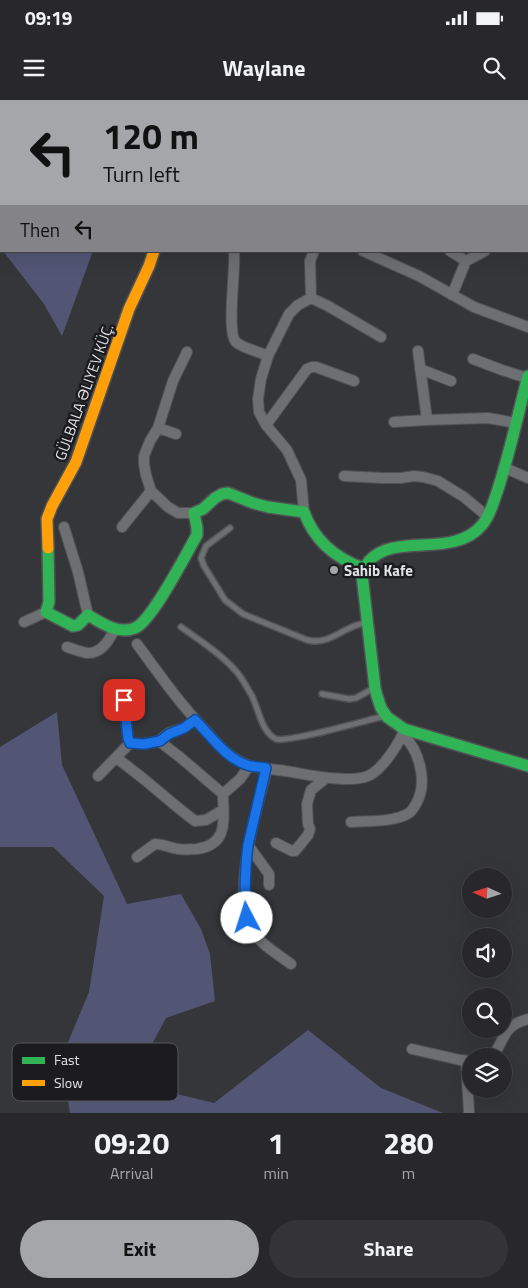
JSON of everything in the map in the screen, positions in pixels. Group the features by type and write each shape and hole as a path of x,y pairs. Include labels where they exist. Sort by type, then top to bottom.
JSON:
{"street":[{"name":"GÜLBALA ƏLIYEV KÜÇ.","path":"46,612 49,602 47,519 58,494 76,462 129,309 154,252"},
{"path":"234,252 232,335 235,341 241,345 268,356"},
{"path":"311,298 310,261 314,252"},
{"path":"365,252 419,276 474,307 528,327"},
{"path":"452,252 466,261"},
{"path":"452,295 466,261 483,252"},
{"path":"311,298 298,305 289,314 268,356 260,379 259,412 266,425 287,450 301,480 304,512 313,532 323,544 346,562 363,568"},
{"path":"311,298 380,337"},
{"path":"187,352 173,381 158,428 144,456 146,475 151,491 168,507 178,513 194,513 203,509 222,494 228,494 268,507 304,512"},
{"path":"418,352 427,420"},
{"path":"351,822 397,818 411,812 422,788 418,757 403,732 385,716 375,688 362,582 363,568 374,555 386,550 459,541 475,532 488,517 505,468 528,377 473,359"},
{"path":"266,425 307,369 316,367 354,381"},
{"path":"420,369 451,381"},
{"path":"394,422 488,418 516,423"},
{"path":"158,428 176,434"},
{"path":"505,468 528,478"},
{"path":"344,476 401,478 414,476 438,481 464,497 488,517"},
{"path":"122,527 151,491"},
{"path":"64,527 78,572 88,615 114,630 136,628 152,614 196,534 198,528 194,513"},
{"path":"24,622 46,612 73,626 78,626 88,615"},
{"path":"67,647 88,653 98,650 109,641 114,630"},
{"path":"138,644 195,720 225,751 249,766 326,778 358,779 370,776 379,768 387,759 403,732"},
{"path":"124,700 130,743"},
{"path":"130,743 144,744 160,741 195,720"},
{"path":"403,732 528,766"},
{"path":"160,741 223,794"},
{"path":"98,776 130,743"},
{"path":"116,758 132,768 179,810 196,821 206,820 223,810"},
{"path":"138,857 155,844 178,850 206,847 216,841 220,836 223,826 223,794 240,778 249,766"},
{"path":"266,768 248,845 244,899 247,918 254,933 291,964"},
{"path":"276,843 296,851 310,830 307,804 311,790 326,778"},
{"path":"248,845 269,874 269,884"},
{"path":"498,1048 505,1033 517,1022 528,1019"},
{"path":"412,1049 462,1060"},
{"path":"469,1098 469,1112"}],"lane":[{"path":"230,528 206,546 201,558 225,600 243,614 314,642 326,640 352,626 367,622"},
{"path":"181,627 236,670 252,696 264,727 271,736 277,739 295,738 385,716"},
{"path":"322,694 349,699 356,698 375,688"}],"shaded area":[{"path":"4,252 93,252 62,336 44,304"},
{"path":"57,712 62,765 127,904 181,894 201,929 210,954 215,1001 166,1018 153,1043 68,1043 89,992 104,896 53,847 0,847 0,747"},
{"path":"308,1030 381,1088 443,1113 70,1113 68,1101 178,1101 178,1094 214,1103"}],"traffic: fast":[{"path":"528,376 500,483 490,512 482,525 470,535 456,541 394,548 380,553 369,561 362,575 375,688 381,708 387,717 404,729 528,766"},
{"path":"48,548 49,602 46,612 73,626 78,625 88,615 110,627 123,630 135,628 142,623 159,601 197,535 194,513 203,509 222,494 228,493 268,507 304,512 308,522 327,547 343,559 363,568"}],"traffic: slow":[{"path":"48,548 47,519 76,462 129,309 154,252"}],"place":[{"name":"Sahib Kafe","path":"334,570"}],"route":[{"path":"124,700 130,743 144,744 160,741 195,720 225,751 236,759 249,766 266,768 246,858 244,899 247,918"}]}
